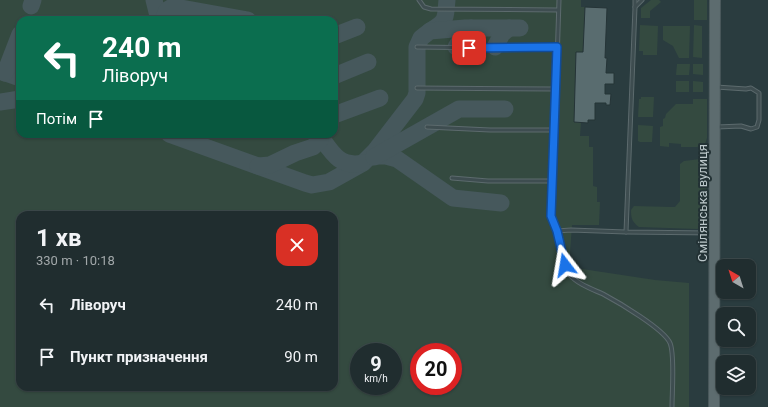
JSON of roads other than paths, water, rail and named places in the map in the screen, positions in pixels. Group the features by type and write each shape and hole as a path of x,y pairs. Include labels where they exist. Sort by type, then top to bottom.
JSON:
{"main road":[{"name":"Смілянська вулиця","path":"714,407 715,0"}],"lane":[{"path":"419,0 424,6 431,9 558,10"},
{"path":"559,0 551,216 557,231 565,265 572,277 633,311 663,333 670,342 672,352 672,407"},
{"path":"626,232 635,0"},
{"path":"635,7 642,0"},
{"path":"417,47 557,47"},
{"path":"715,87 751,88 759,93 759,120 757,127 751,129 741,126 715,127"},
{"path":"417,88 556,89"},
{"path":"427,127 490,130 554,130"},
{"path":"452,178 488,181 553,181"},
{"path":"557,231 715,233"}]}
